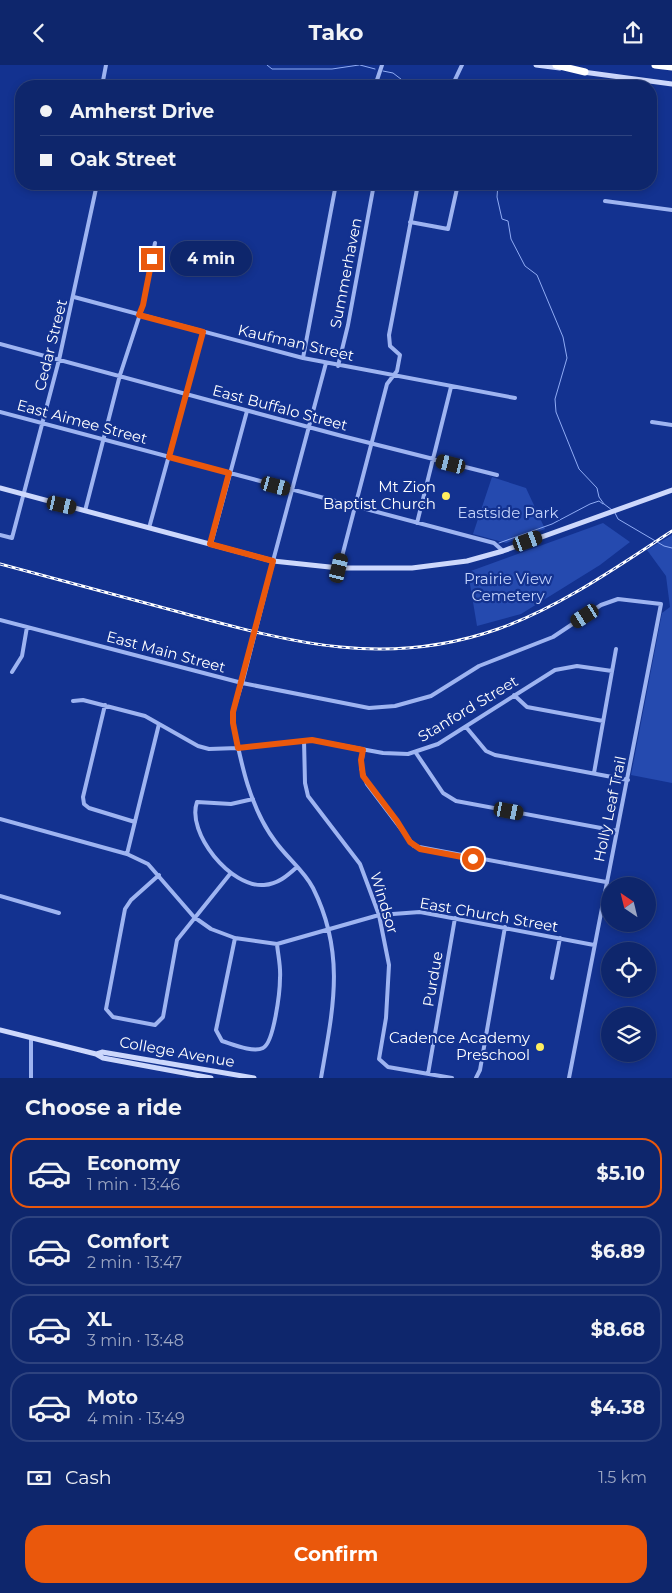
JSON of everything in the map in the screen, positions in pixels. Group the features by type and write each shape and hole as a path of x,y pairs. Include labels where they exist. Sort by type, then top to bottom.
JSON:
{"highway":[{"path":"556,65 585,72"},
{"path":"655,65 672,67"}],"main road":[{"path":"536,65 643,80"},
{"path":"657,82 672,84"},
{"path":"0,488 273,561 339,568 412,569 467,561 503,551 672,490"},
{"name":"College Avenue","path":"0,1031 96,1054 103,1058 211,1078"},
{"name":"College Avenue","path":"96,1054 102,1052 254,1078"}],"street":[{"path":"103,80 106,65"},
{"path":"377,80 382,65"},
{"path":"455,80 462,65"},
{"name":"Cedar Street","path":"0,535 12,538 59,360 96,190"},
{"name":"Summerhaven","path":"303,358 335,190"},
{"name":"Summerhaven","path":"338,365 348,325 373,190"},
{"path":"339,568 387,384 397,371 400,359 390,346 389,335 417,190"},
{"path":"410,222 448,229 457,190"},
{"path":"605,201 672,211"},
{"path":"85,511 120,375 143,305 155,243"},
{"name":"Kaufman Street","path":"74,297 303,358 515,398"},
{"path":"149,528 203,332"},
{"name":"East Buffalo Street","path":"0,344 371,444 498,475"},
{"path":"321,1078 334,1003 334,955 328,930 322,907 312,885 275,841 261,819 238,748 233,723 233,712 326,363"},
{"path":"418,523 451,387"},
{"name":"East Aimee Street","path":"0,411 292,491 494,543 503,551"},
{"path":"210,544 247,411"},
{"path":"652,422 672,425"},
{"name":"East Main Street","path":"0,621 242,683 354,707 369,708 395,706 431,696 479,666 553,637 601,605 618,599 661,604"},
{"name":"Holly Leaf Trail","path":"607,877 628,780 661,604"},
{"path":"12,672 22,656 27,627"},
{"path":"594,773 616,649"},
{"name":"Stanford Street","path":"74,701 83,700 145,716 198,746 219,749 238,748 304,740 321,741 383,753 416,753 438,744 466,727 546,674 564,667 577,666 612,671"},
{"path":"514,695 527,707 603,721"},
{"path":"104,705 83,797 84,804 89,808 135,822"},
{"path":"127,853 159,724"},
{"path":"466,727 486,751 495,755 628,780"},
{"name":"Windsor","path":"304,740 305,783 308,796 357,859 366,875 379,915 389,965 386,1018 379,1059 388,1067 428,1074"},
{"path":"363,750 361,768 367,785 397,821 414,846 601,881"},
{"path":"416,753 443,793 456,801 617,831"},
{"path":"253,799 230,805 197,802 194,810 198,831 220,863 230,873 250,884 263,886 278,882 297,867"},
{"name":"East Church Street","path":"0,819 127,853 148,864 194,917 211,929 235,938 276,944 379,915 420,911 594,945"},
{"path":"159,875 131,900 125,909 106,1009 107,1013 114,1017 155,1025 163,1017 177,940 230,873"},
{"path":"0,896 59,913"},
{"name":"Holly Leaf Trail","path":"569,1078 601,908"},
{"name":"Purdue","path":"428,1074 455,918"},
{"path":"477,1078 505,927"},
{"path":"235,938 216,1030 222,1041 253,1048 265,1047 271,1039 280,985 276,944"},
{"path":"552,978 560,938"},
{"path":"30,1078 31,1039"},
{"path":"428,1074 452,1078"}],"green space":[{"name":"Eastside Park","path":"492,477 526,488 545,529 506,543 473,534"},
{"name":"Prairie View Cemetery","path":"603,523 630,542 600,565 521,614 477,626 468,572"},
{"path":"672,535 672,783 631,775 662,613 670,607 666,576 647,550"}],"waterway":[{"path":"267,65 272,69 332,69 359,65"},
{"path":"360,65 375,69"},
{"path":"383,71 393,73 402,80"},
{"path":"498,190 497,197 502,219 508,221 511,239 525,266 537,275 563,337 567,358 555,399 556,412 579,469 597,488 599,497 604,504 612,510"},
{"path":"499,543 552,524 590,504 599,501 603,504"},
{"path":"615,513 618,519 664,546 672,548"}],"railway":[{"path":"0,564 260,633 337,647 376,649 416,647 456,641 521,620 566,598 672,531"}],"place":[{"name":"Mt Zion Baptist Church","path":"446,496"},
{"name":"Cadence Academy Preschool","path":"540,1047"}],"route":[{"path":"152,259 143,305 139,315 203,332 169,457 229,473 210,544 273,561 233,712 233,723 238,748 312,740 363,750 361,768 367,785 397,821 414,846 420,849 473,859"}]}
